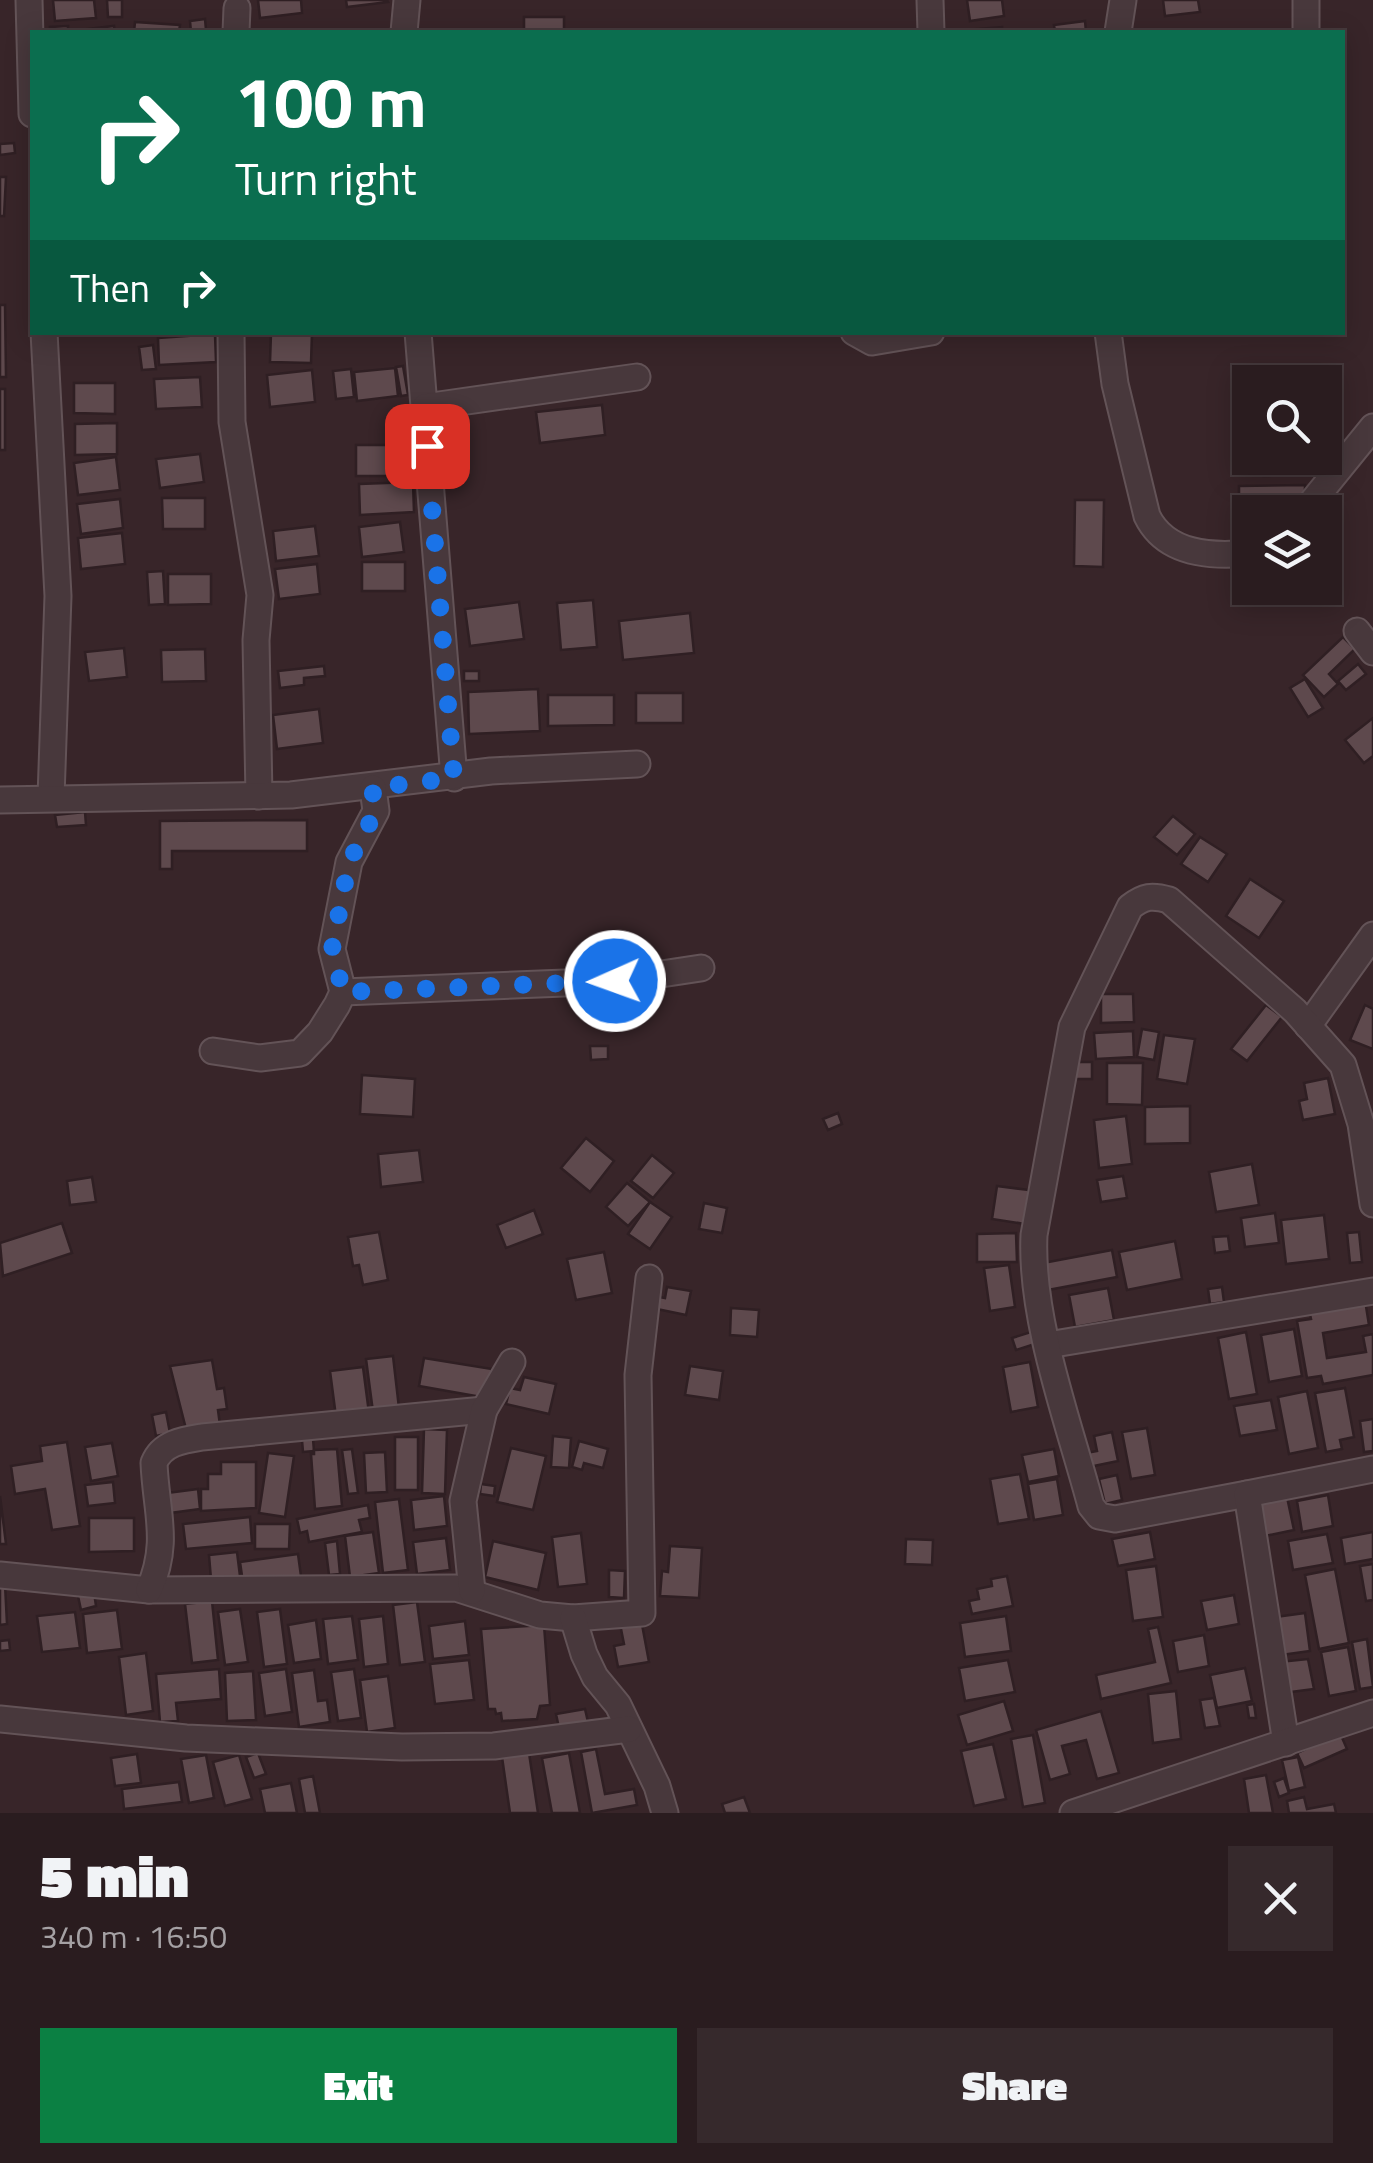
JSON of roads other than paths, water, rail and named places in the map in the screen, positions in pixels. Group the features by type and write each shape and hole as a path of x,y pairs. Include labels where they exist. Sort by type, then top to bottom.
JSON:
{"street":[{"path":"29,0 30,38"},
{"path":"404,30 407,0"},
{"path":"930,0 931,30"},
{"path":"1118,30 1124,0"},
{"path":"1306,0 1306,30"},
{"path":"44,335 58,596 50,798"},
{"path":"231,335 232,422 260,594 256,640 259,796"},
{"path":"418,335 454,778"},
{"path":"859,335 872,342 914,335"},
{"path":"1108,335 1119,401 1153,528 1184,550 1232,555"},
{"path":"426,407 637,377"},
{"path":"1318,495 1373,427"},
{"path":"1357,630 1373,652"},
{"path":"0,800 259,796 372,788 491,772 638,764"},
{"path":"213,1051 260,1058 300,1053 320,1032 343,992 332,949 349,862 376,811 372,788"},
{"path":"1373,1204 1354,1093 1344,1066 1308,1026 1169,900 1144,897 1130,907 1072,1027 1034,1235 1032,1270 1091,1506 1099,1516 1115,1519 1373,1469"},
{"path":"1308,1026 1373,935"},
{"path":"343,992 615,981 701,968"},
{"path":"0,1575 148,1590 456,1588 540,1615 574,1618 642,1613 638,1376 650,1278"},
{"path":"1048,1345 1373,1291"},
{"path":"472,1591 464,1501 484,1410 512,1362"},
{"path":"148,1590 160,1565 162,1541 154,1463 158,1453 170,1445 202,1437 484,1410"},
{"path":"1247,1494 1286,1743"},
{"path":"574,1618 595,1676 618,1705 657,1786 665,1813"},
{"path":"1073,1813 1373,1713"},
{"path":"0,1719 186,1738 402,1746 494,1746 629,1729"}]}
